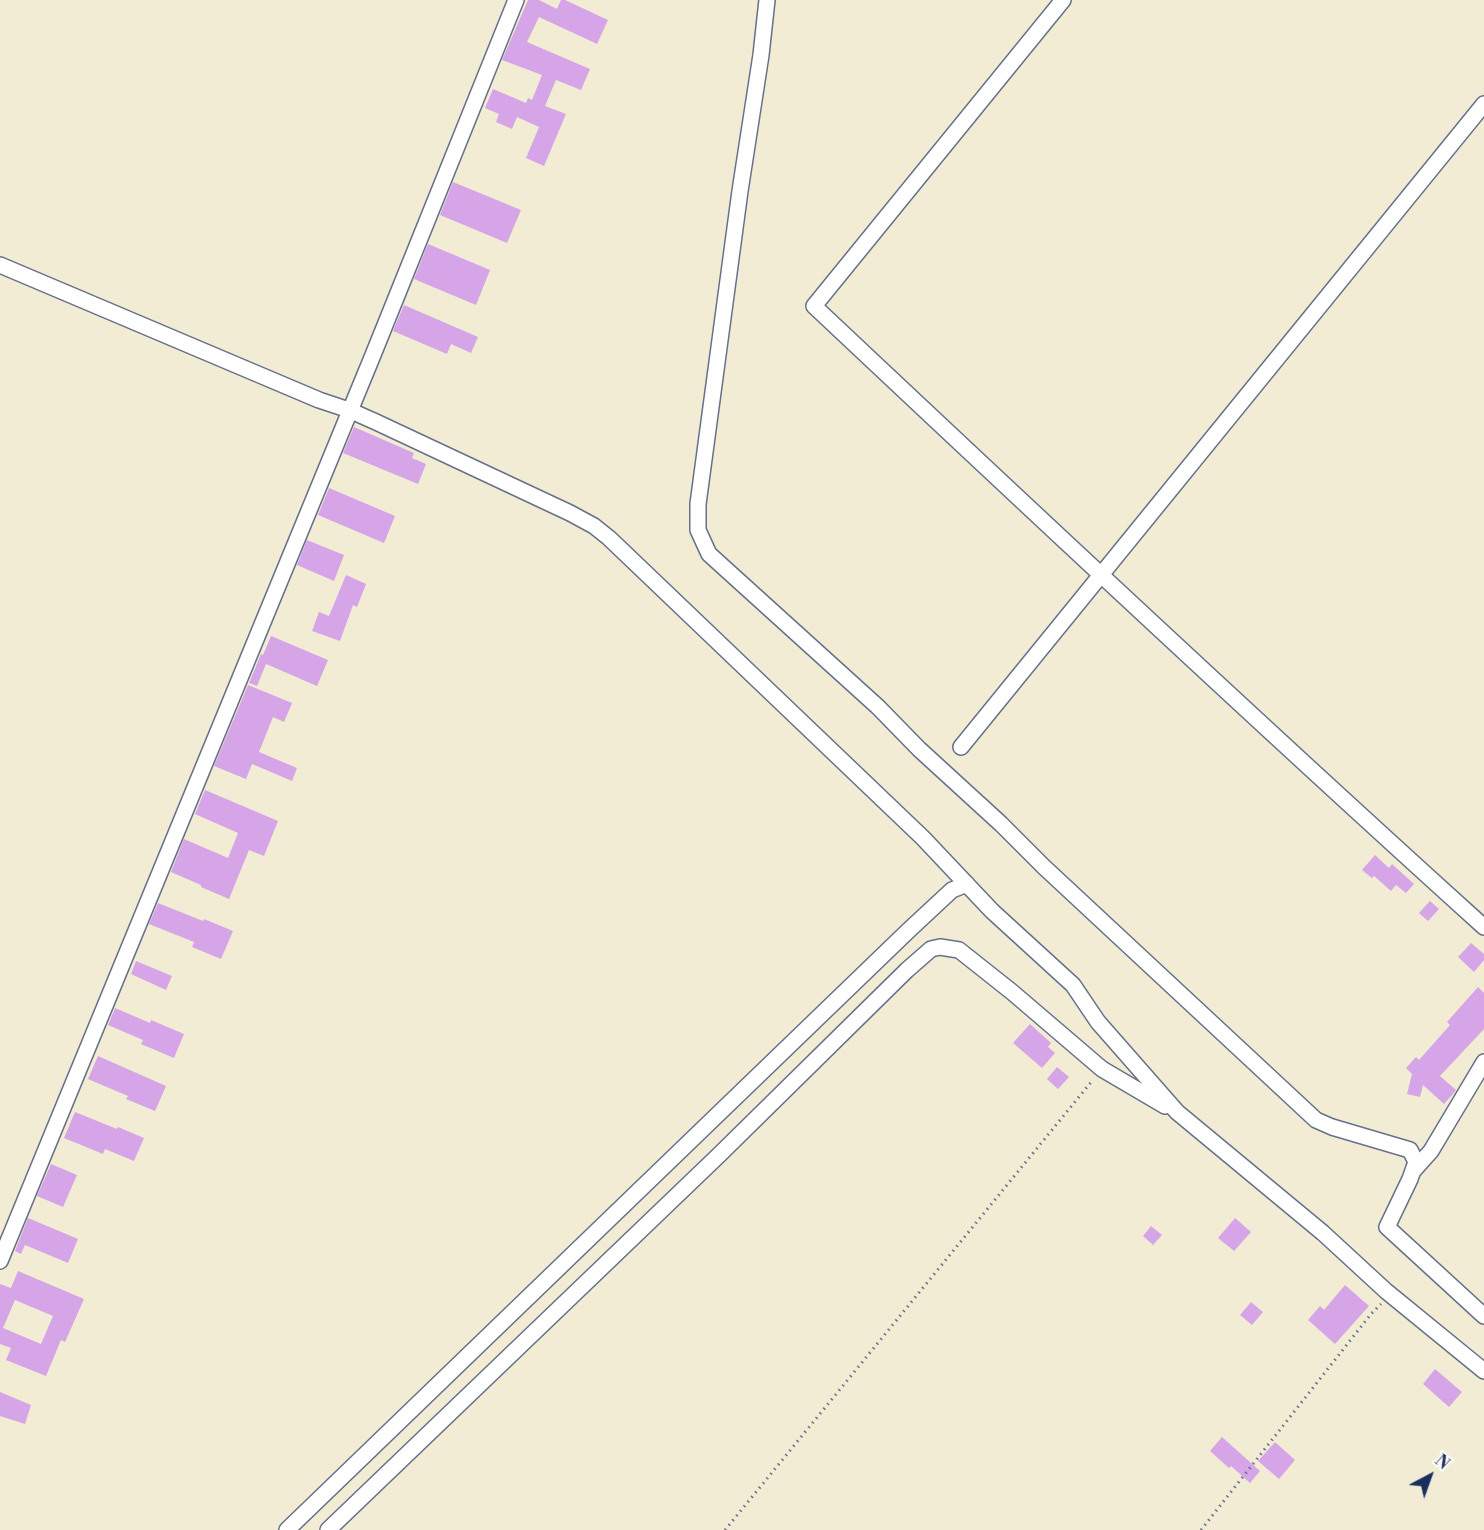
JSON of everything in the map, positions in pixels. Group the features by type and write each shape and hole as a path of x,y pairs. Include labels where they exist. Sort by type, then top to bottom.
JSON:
{"street":[{"path":"0,1261 373,355 516,0"},
{"path":"767,0 698,504 698,530 709,554 878,708 1008,830 1044,867 1316,1120 1332,1127 1410,1150 1416,1162 1387,1227 1484,1316"},
{"path":"1063,0 814,306 1101,576 1484,927"},
{"path":"962,747 1484,104"},
{"path":"0,265 318,400 349,410 594,526 923,838 992,911 1072,986 1098,1022 1177,1112 1323,1233 1391,1295 1484,1371"},
{"path":"287,1530 909,930 952,890 967,884"},
{"path":"328,1530 931,949 940,947 959,950 1102,1069 1177,1112"},
{"path":"1413,1171 1431,1151 1484,1062"}],"path":[{"path":"725,1530 1102,1069"},
{"path":"1201,1530 1371,1314 1391,1295"}],"building":[{"path":"528,0 539,0 557,9 561,0 565,0 608,20 597,44 539,17 527,42 590,69 581,90 556,80 545,106 566,114 544,166 526,158 539,127 517,117 512,129 496,122 499,114 485,108 493,89 526,103 528,98 532,100 542,75 502,60"},
{"path":"453,182 521,210 507,243 440,215"},
{"path":"428,244 490,270 476,305 414,279"},
{"path":"404,305 478,337 471,353 451,344 447,354 393,331"},
{"path":"354,427 414,453 412,458 426,464 418,484 343,453"},
{"path":"329,488 395,516 384,543 318,515"},
{"path":"307,540 344,555 334,581 297,565"},
{"path":"346,575 366,584 357,607 353,605 340,641 312,631 319,612 329,616"},
{"path":"271,636 328,660 317,686 266,664 257,686 249,683"},
{"path":"248,685 292,703 284,722 273,717 259,752 297,768 292,781 252,764 246,779 214,766"},
{"path":"205,790 278,821 264,856 249,850 229,899 171,872 184,839 228,858 238,833 195,814"},
{"path":"1375,855 1389,868 1392,864 1414,884 1406,893 1396,885 1391,891 1374,876 1372,878 1362,870"},
{"path":"1430,901 1439,909 1428,921 1419,913"},
{"path":"158,903 233,931 221,959 192,947 194,942 149,924"},
{"path":"1471,943 1484,954 1484,960 1474,972 1458,957"},
{"path":"136,961 172,976 166,990 131,974"},
{"path":"1478,987 1484,993 1484,1029 1440,1076 1456,1090 1444,1104 1423,1085 1420,1097 1407,1094 1412,1074 1406,1068 1416,1057 1419,1060 1450,1025 1447,1022"},
{"path":"115,1008 184,1034 174,1058 141,1044 143,1040 108,1025"},
{"path":"1030,1024 1051,1043 1048,1047 1055,1053 1042,1068 1013,1043"},
{"path":"98,1056 166,1086 155,1111 126,1099 128,1096 88,1079"},
{"path":"1057,1067 1069,1077 1058,1089 1047,1079"},
{"path":"75,1112 144,1138 134,1161 105,1149 103,1154 64,1138"},
{"path":"51,1164 77,1175 63,1207 37,1196"},
{"path":"28,1218 78,1239 68,1263 25,1245 21,1254 15,1251"},
{"path":"1235,1218 1251,1232 1234,1251 1218,1238"},
{"path":"1151,1226 1162,1235 1153,1245 1143,1236"},
{"path":"18,1271 84,1299 65,1342 61,1340 46,1376 6,1360 11,1348 0,1344 0,1284 11,1288","holes":["15,1300 53,1316 41,1344 3,1328"]},
{"path":"1345,1285 1369,1306 1335,1344 1308,1320 1320,1306 1324,1310"},
{"path":"1251,1302 1263,1312 1252,1325 1240,1315"},
{"path":"1435,1369 1462,1392 1449,1407 1423,1384"},
{"path":"0,1392 31,1405 25,1424 0,1416"},
{"path":"1222,1437 1260,1471 1250,1483 1210,1451"},
{"path":"1275,1442 1295,1460 1279,1479 1258,1461"}]}
